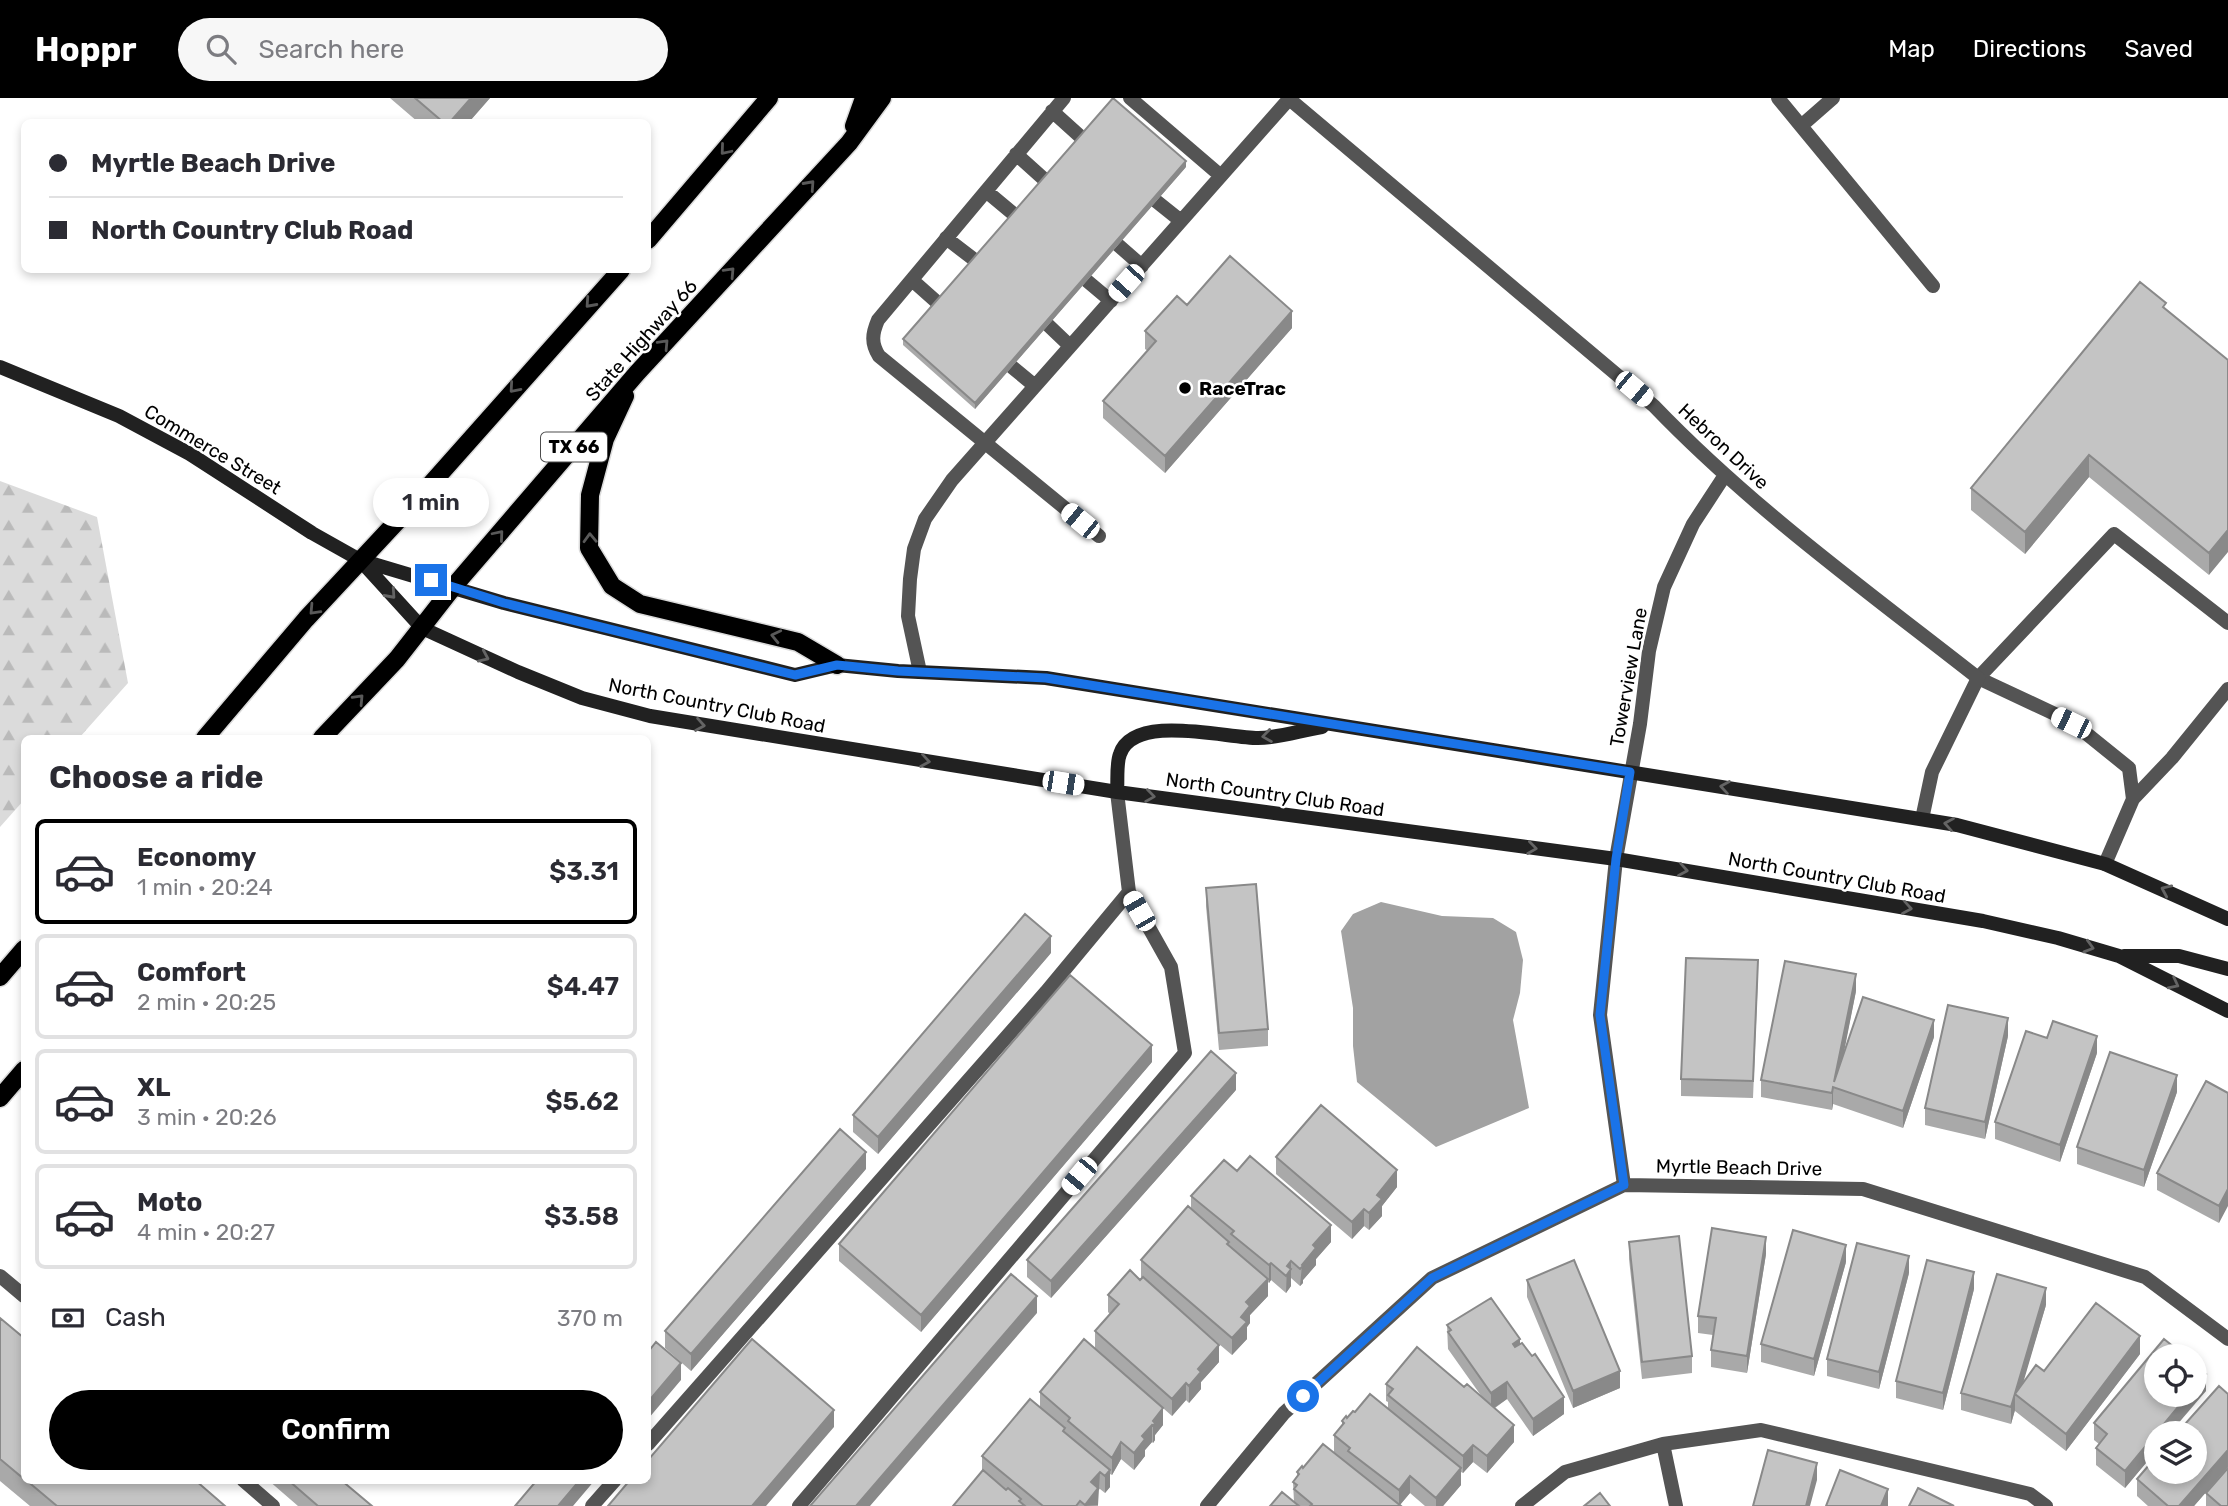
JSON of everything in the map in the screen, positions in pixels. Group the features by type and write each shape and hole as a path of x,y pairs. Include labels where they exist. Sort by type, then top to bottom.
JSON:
{"main road":[{"path":"651,236 769,98"},
{"path":"849,143 863,98"},
{"name":"State Highway 66","path":"325,735 422,628 454,586 637,373 849,143 882,98"},
{"path":"208,735 306,619 618,273"},
{"name":"Commerce Street","path":"0,368 119,416 190,454 312,533 360,560"},
{"path":"637,373 605,439 590,495 589,548 612,586 640,604 798,642 837,665"},
{"path":"360,560 504,603 795,675 837,665 920,673 1046,678 1957,825 2105,864 2228,919"},
{"name":"North Country Club Road","path":"360,560 422,628 582,698 650,716 1117,792 1616,859 1983,921 2058,938 2119,956 2228,1011"},
{"path":"1117,792 1119,753 1142,733 1187,732 1259,738 1334,724"},
{"path":"0,977 21,952"},
{"path":"2119,956 2179,956 2228,969"},
{"path":"0,1098 21,1074"}],"street":[{"path":"1063,98 878,320 872,332 874,347 879,356 1099,536"},
{"path":"1130,98 1221,176"},
{"path":"920,673 908,616 914,549 925,519 952,480 1289,98"},
{"name":"Hebron Drive","path":"1289,98 1654,406 1760,507 1979,678"},
{"path":"1778,98 1933,286"},
{"path":"1801,125 1833,98"},
{"path":"1052,111 1083,139"},
{"path":"1016,154 1046,181"},
{"path":"986,191 1016,216"},
{"path":"1156,201 1181,221"},
{"path":"946,238 975,261"},
{"path":"1118,245 1142,266"},
{"path":"912,280 939,304"},
{"path":"1086,281 1111,301"},
{"path":"1048,325 1070,346"},
{"path":"1012,367 1035,386"},
{"name":"Towerview Lane","path":"1624,1185 1600,1015 1616,859 1640,724 1649,652 1664,587 1693,524 1724,475"},
{"path":"1922,819 1932,772 1979,678 2114,534 2228,624"},
{"path":"1979,678 2081,730 2129,768 2133,799"},
{"path":"2105,864 2133,799 2172,758 2228,689"},
{"path":"799,1506 1185,1053 1171,967 1129,892 1117,792"},
{"path":"651,1441 1045,992 1129,892"},
{"name":"Myrtle Beach Drive","path":"1207,1506 1284,1413 1432,1278 1624,1185 1863,1189 2145,1277 2228,1339"},
{"path":"0,1276 21,1294"},
{"path":"1522,1506 1566,1472 1663,1444 1761,1430 2030,1494 2046,1506"},
{"path":"1663,1444 1676,1506"},
{"path":"248,1484 273,1506"},
{"path":"592,1506 611,1484"}],"green space":[{"path":"0,481 97,517 128,683 82,735 21,735 21,803 0,827"}],"shaded area":[{"path":"1381,902 1442,916 1493,918 1516,932 1523,960 1520,993 1513,1020 1529,1108 1436,1147 1357,1082 1353,1008 1341,931 1353,914"}],"building":[{"path":"415,98 471,98 453,119 440,119"},
{"path":"1113,98 1186,161 975,403 903,339"},
{"name":"RaceTrac","path":"1230,256 1292,311 1165,456 1103,401 1156,341 1145,331 1177,296 1187,305"},
{"path":"2140,282 2166,303 2163,307 2228,360 2228,530 2209,553 2089,455 2025,532 1971,488"},
{"path":"1256,884 1268,1029 1219,1033 1206,888"},
{"path":"1025,914 1051,936 878,1137 853,1115"},
{"path":"1686,958 1758,960 1753,1081 1681,1079"},
{"path":"1785,961 1856,974 1834,1082 1863,997 1934,1020 1903,1111 1833,1087 1832,1093 1761,1080"},
{"path":"1070,975 1152,1045 921,1315 839,1244"},
{"path":"1948,1005 2008,1018 1985,1122 1925,1108"},
{"path":"2053,1021 2097,1036 2060,1145 1995,1122 2026,1031 2047,1038"},
{"path":"1211,1051 1236,1073 1051,1281 1027,1260"},
{"path":"2110,1052 2177,1075 2144,1170 2077,1147"},
{"path":"2206,1081 2228,1093 2228,1189 2219,1206 2157,1173"},
{"path":"1321,1105 1397,1170 1377,1195 1382,1199 1369,1213 1364,1209 1352,1222 1276,1157"},
{"path":"840,1129 866,1152 691,1354 665,1331"},
{"path":"1250,1156 1331,1225 1313,1245 1316,1248 1300,1269 1291,1261 1287,1266 1291,1269 1286,1276 1231,1234 1234,1231 1191,1196 1224,1160 1237,1171"},
{"path":"1188,1206 1268,1279 1246,1302 1250,1306 1241,1317 1247,1322 1232,1338 1141,1260"},
{"path":"1712,1228 1766,1237 1747,1356 1711,1350 1716,1318 1698,1316"},
{"path":"1793,1230 1846,1245 1814,1359 1761,1344"},
{"path":"1679,1236 1692,1356 1642,1362 1629,1242"},
{"path":"1857,1243 1909,1256 1879,1372 1827,1359"},
{"path":"1574,1260 1620,1371 1573,1391 1527,1280"},
{"path":"1927,1260 1974,1272 1943,1393 1896,1381"},
{"path":"1130,1270 1140,1280 1143,1277 1219,1345 1198,1369 1201,1372 1189,1386 1186,1383 1172,1399 1095,1331 1119,1304 1108,1295"},
{"path":"1011,1274 1037,1296 856,1506 810,1506"},
{"path":"1997,1274 2046,1288 2011,1407 1961,1393"},
{"path":"1491,1298 1520,1339 1513,1344 1515,1347 1522,1343 1532,1356 1535,1354 1564,1397 1533,1419 1507,1382 1491,1393 1448,1332 1451,1330 1447,1325"},
{"path":"2096,1303 2140,1336 2066,1434 2015,1394 2036,1365 2044,1371"},
{"path":"0,1318 21,1336 21,1476 0,1459"},
{"path":"752,1339 834,1410 752,1506 608,1506 627,1484 651,1484 651,1457"},
{"path":"1084,1339 1163,1408 1153,1421 1153,1426 1142,1436 1145,1439 1134,1453 1121,1442 1112,1458 1068,1421 1070,1418 1040,1392"},
{"path":"656,1342 681,1363 651,1398 651,1348"},
{"path":"1417,1347 1464,1387 1467,1384 1514,1425 1487,1456 1473,1445 1463,1456 1388,1395 1393,1389 1386,1384"},
{"path":"2144,1363 2144,1407 2178,1407 2166,1421 2144,1421 2144,1448 2125,1471 2096,1448 2107,1434 2094,1423"},
{"path":"2219,1386 2228,1394 2228,1450 2207,1474 2207,1421 2188,1421 2200,1407 2207,1407 2207,1399"},
{"path":"1370,1394 1461,1468 1436,1498 1410,1476 1399,1490 1348,1451 1350,1448 1334,1435 1346,1416 1347,1418 1355,1412"},
{"path":"1030,1399 1110,1470 1105,1476 1100,1472 1091,1482 1098,1488 1085,1505 1080,1501 1076,1506 1043,1506 982,1456"},
{"path":"1323,1444 1401,1506 1310,1506 1312,1504 1294,1489 1297,1485 1293,1482 1299,1474 1297,1472"},
{"path":"1768,1450 1817,1463 1806,1506 1753,1506"},
{"path":"2228,1468 2228,1506 2221,1506 2206,1493"},
{"path":"983,1470 1021,1499 1019,1501 1025,1506 953,1506"},
{"path":"1840,1470 1888,1489 1881,1506 1826,1506"},
{"path":"2144,1471 2144,1484 2198,1484 2179,1506 2168,1506 2137,1479"},
{"path":"31,1484 200,1484 225,1506 57,1506"},
{"path":"293,1484 346,1484 372,1506 318,1506"},
{"path":"534,1484 577,1484 558,1506 515,1506"},
{"path":"1918,1488 1954,1506 1909,1506"},
{"path":"1282,1492 1299,1506 1270,1506"},
{"path":"1600,1493 1610,1506 1584,1506"}],"place":[{"name":"RaceTrac","path":"1185,388"}],"route":[{"path":"431,580 504,603 795,675 837,665 898,671 1046,678 1630,772 1616,859 1600,1015 1624,1185 1432,1278 1303,1396"}]}
